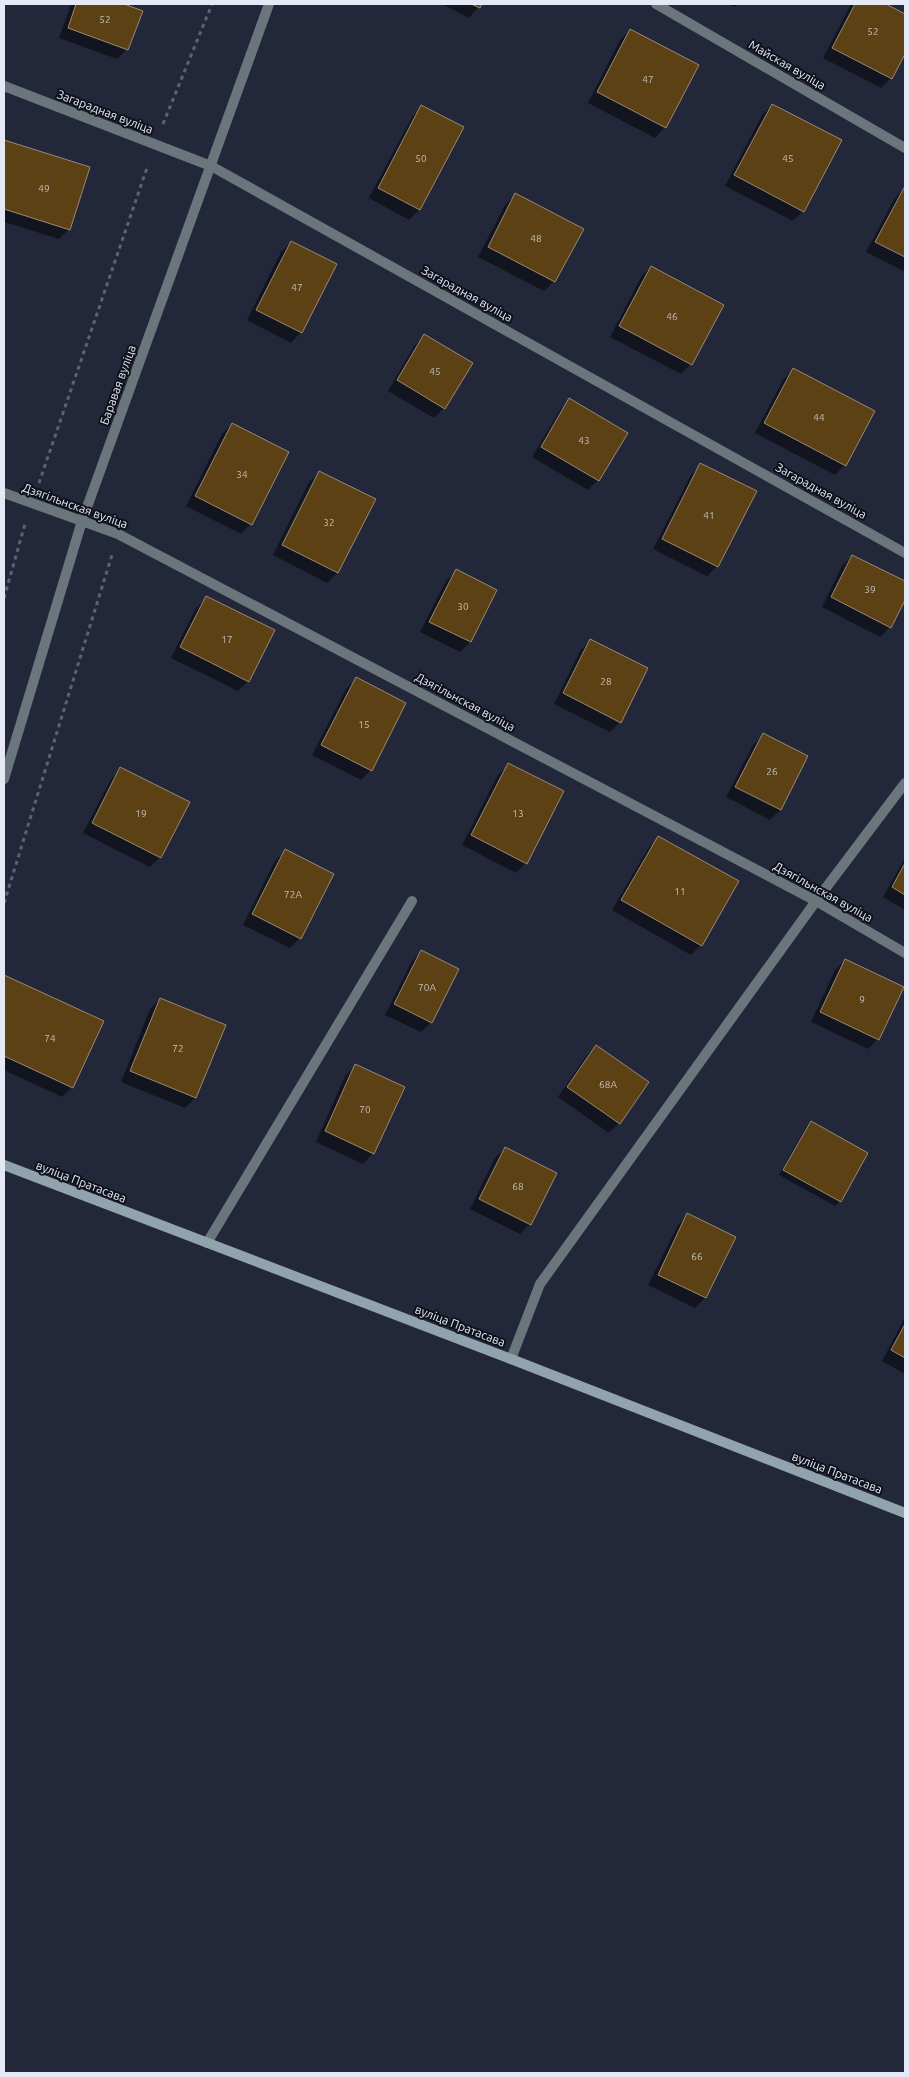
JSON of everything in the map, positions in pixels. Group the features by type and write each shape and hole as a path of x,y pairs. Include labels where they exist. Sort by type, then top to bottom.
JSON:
{"main road":[{"name":"вуліца Пратасава","path":"4,1166 511,1359 905,1513"}],"street":[{"name":"Баравая вуліца","path":"4,779 82,521 269,4"},
{"name":"Майская вуліца","path":"656,4 905,148"},
{"name":"Загарадная вуліца","path":"4,86 211,166 905,553"},
{"name":"Дзягільнская вуліца","path":"4,493 118,534 816,901 905,953"},
{"path":"511,1359 540,1284 816,901 905,782"},
{"path":"207,1243 412,901"}],"path":[{"path":"4,598 32,503 154,144 212,4"},
{"path":"4,903 118,534"}],"building":[{"path":"76,4 124,4 143,11 128,50 68,28"},
{"path":"471,4 482,4 480,8"},
{"path":"855,4 886,4 905,14 905,54 892,79 832,48"},
{"path":"630,29 699,65 666,128 597,92"},
{"path":"772,104 842,140 804,212 734,175"},
{"path":"421,105 464,127 420,210 378,188"},
{"path":"4,140 90,167 70,230 4,209"},
{"path":"905,186 905,257 875,242"},
{"path":"515,193 584,229 555,282 488,247"},
{"path":"291,241 337,264 302,333 256,310"},
{"path":"651,266 724,305 692,365 619,326"},
{"path":"424,334 473,363 445,409 397,380"},
{"path":"793,368 875,411 846,466 764,423"},
{"path":"569,398 628,433 599,481 541,447"},
{"path":"232,423 289,452 252,525 195,496"},
{"path":"700,463 757,491 718,567 662,539"},
{"path":"319,471 376,499 338,573 282,545"},
{"path":"852,555 905,581 905,600 891,628 831,597"},
{"path":"456,569 497,590 471,642 429,622"},
{"path":"206,596 275,630 249,682 180,647"},
{"path":"590,639 648,668 621,723 563,693"},
{"path":"356,677 406,703 372,771 321,745"},
{"path":"763,733 808,756 781,810 735,787"},
{"path":"508,763 564,791 527,864 471,835"},
{"path":"120,767 190,802 161,858 92,823"},
{"path":"658,836 739,881 702,946 621,900"},
{"path":"285,849 334,874 301,939 252,914"},
{"path":"905,863 905,895 892,887"},
{"path":"421,950 459,969 432,1023 394,1004"},
{"path":"845,959 904,987 879,1040 820,1012"},
{"path":"4,975 104,1021 73,1088 4,1056"},
{"path":"160,998 226,1025 196,1098 130,1071"},
{"path":"596,1045 649,1082 620,1124 567,1087"},
{"path":"355,1064 405,1087 374,1154 325,1131"},
{"path":"811,1121 868,1153 841,1202 783,1170"},
{"path":"505,1147 557,1173 531,1225 479,1199"},
{"path":"687,1213 736,1237 706,1298 658,1275"},
{"path":"905,1324 905,1358 891,1350"}]}
